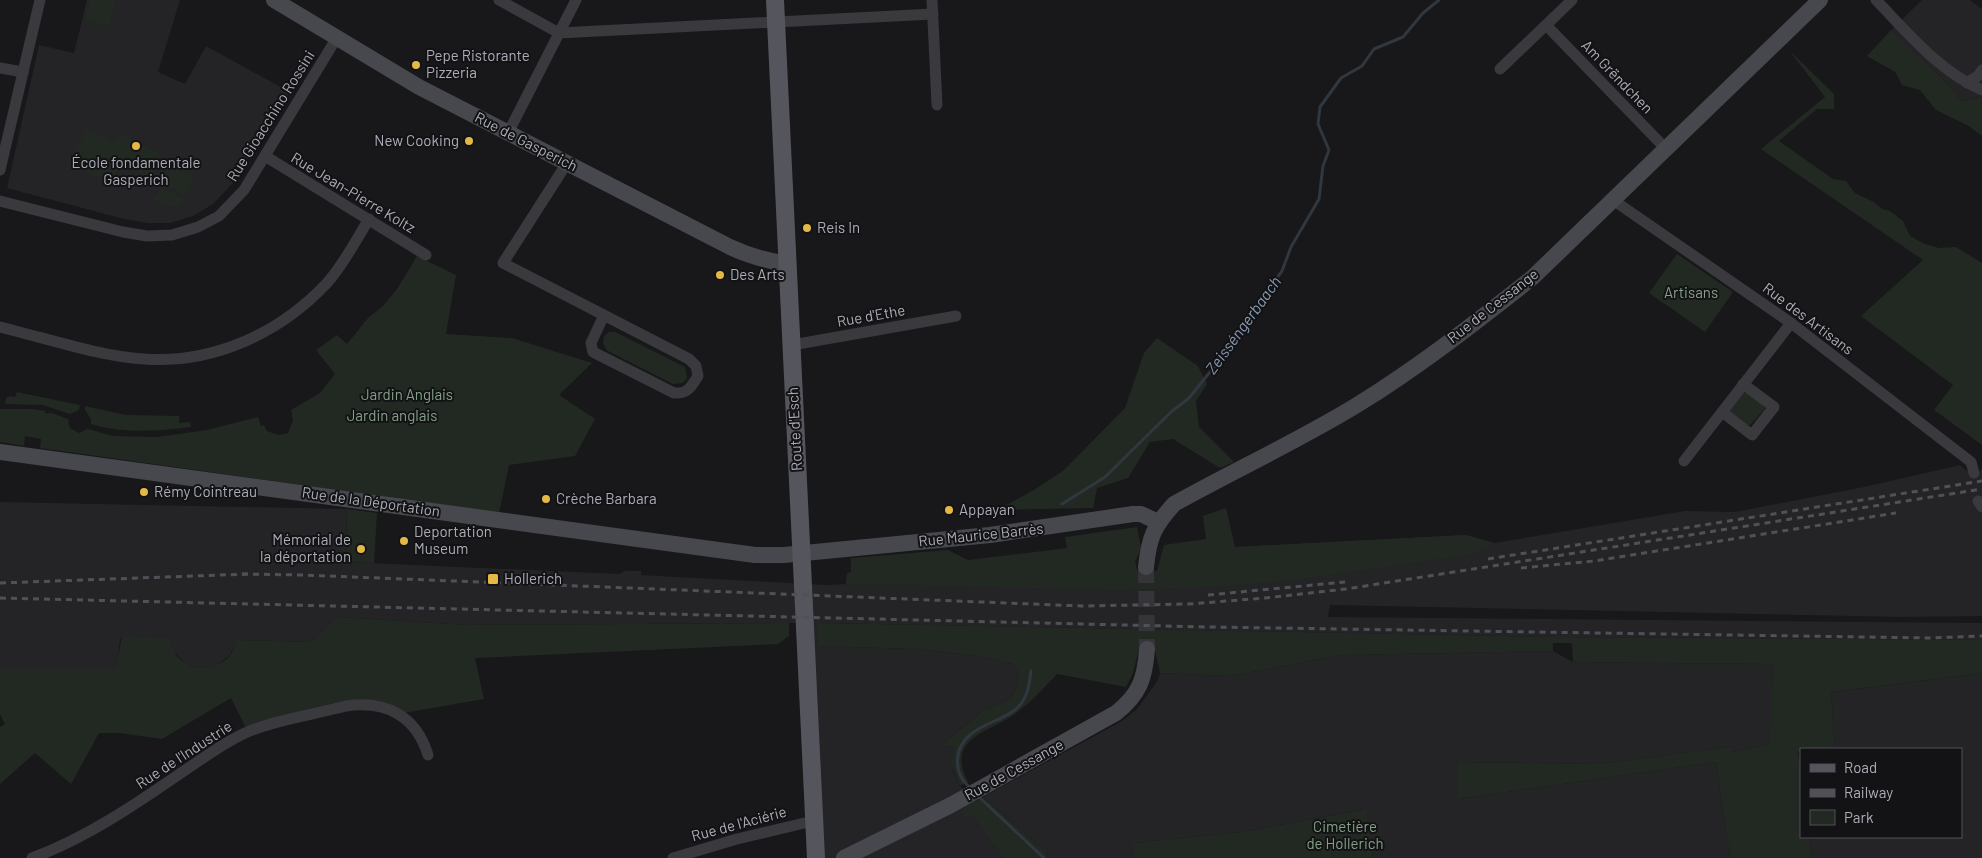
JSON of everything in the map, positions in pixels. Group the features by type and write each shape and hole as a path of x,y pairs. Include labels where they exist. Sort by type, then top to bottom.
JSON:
{"main road":[{"name":"Route d'Esch","path":"775,0 816,858"}],"street":[{"path":"0,170 40,0"},
{"name":"Rue de Gasperich","path":"274,0 419,87 745,254 788,264"},
{"path":"499,0 559,33 933,14"},
{"path":"508,132 576,0"},
{"path":"932,0 937,104"},
{"path":"1500,69 1572,0"},
{"name":"Rue de Cessange","path":"1146,567 1149,542 1158,522 1174,504 1323,425 1387,385 1484,316 1532,278 1820,0"},
{"path":"1876,0 1929,55 1967,83 1982,90"},
{"name":"Am Grëndchen","path":"1546,25 1666,149"},
{"name":"Rue Gioacchino Rossini","path":"0,202 123,232 147,236 172,235 198,227 218,216 244,190 336,38"},
{"path":"0,68 23,72"},
{"path":"1967,83 1978,76 1982,70"},
{"name":"Rue Jean-Pierre Koltz","path":"264,156 426,255"},
{"path":"567,163 503,263 604,315 689,359 696,366 698,376 689,390 682,393 674,393 594,352 591,343 604,315"},
{"name":"Rue des Artisans","path":"1613,200 1791,323 1971,462 1974,473"},
{"path":"0,327 95,351 144,359 185,359 218,352 246,342 266,331 316,294 328,281 369,219"},
{"name":"Rue d'Ethe","path":"792,345 956,316"},
{"path":"1684,461 1791,323"},
{"path":"1722,412 1752,435 1774,407 1743,384"},
{"name":"Rue de la Déportation","path":"0,452 606,534 727,553 767,556 801,554"},
{"name":"Rue Maurice Barrès","path":"801,554 990,535 1133,514 1141,514 1158,522"},
{"name":"Rue de Cessange","path":"844,858 973,793 1116,713 1127,704 1143,680 1147,649"},
{"name":"Rue de l'Industrie","path":"32,858 74,839 123,812 244,733 273,724 346,706 376,705 397,713 413,726 428,755"},
{"name":"Rue de l'Aciérie","path":"673,858 737,839 813,821"}],"shaded area":[{"name":"École fondamentale Gasperich","path":"87,0 180,0 158,72 185,84 206,46 290,92 232,184 213,204 193,216 170,223 148,223 124,219 7,188 39,45 74,53"},
{"path":"1922,0 1970,0 1982,9 1982,99 1979,97 1961,101 1951,87 1891,30"},
{"path":"1960,465 1973,476 1977,475 1982,468 1982,616 1903,617 1330,605 1328,617 1982,623 1982,640 1554,637 818,623 819,646 916,649 973,655 1013,664 1018,672 1017,686 1011,697 1006,701 985,709 941,745 956,748 952,764 953,771 960,786 975,801 964,807 972,813 1003,858 816,858 804,623 467,625 337,617 312,642 237,640 230,655 218,665 202,669 186,664 175,653 122,636 117,669 0,669 0,502 347,509 346,562 619,574 625,571 641,571 641,575 826,585 846,584 847,573 1135,562 1138,573 1157,571 1235,547 1466,535 1494,543 1685,511 1735,512 1864,487"},
{"path":"1553,651 1573,662 1773,664 1771,745 1731,752 1731,747 1598,764 1459,762 1458,799 1716,762 1730,858 1373,858 1365,809 1242,832 1134,843 1134,858 1049,858 1045,851 983,797 1122,721 1137,709 1158,680 1160,673 1231,676 1342,655"},
{"path":"1982,673 1982,858 1812,858 1809,838 1962,838 1962,748 1835,748 1831,692"}],"green space":[{"path":"90,0 116,0 109,26 85,20"},
{"path":"1891,30 1951,87 1961,101 1980,97 1982,99 1982,136 1969,126 1936,110 1920,90 1902,85 1895,72 1867,56"},
{"path":"1789,50 1834,94 1834,109 1817,109 1779,141 1833,179 1846,181 1855,193 1874,202 1882,209 1890,211 1903,221 1910,236 1925,244 1939,248 1956,247 1982,263 1982,445 1934,410 1953,385 1861,316 1923,260 1761,149 1825,97"},
{"path":"87,128 114,143 119,133 160,154 153,167 152,181 124,164 113,175 98,177 87,174 88,171 70,162"},
{"path":"166,161 194,176 184,195 156,179"},
{"path":"162,187 184,199 181,203 173,206 153,200"},
{"name":"Artisans","path":"1677,254 1733,292 1705,332 1649,293"},
{"name":"Jardin Anglais","path":"417,256 456,275 446,334 512,338 592,363 559,395 595,419 575,456 509,465 499,513 40,448 41,439 25,436 24,446 0,442 0,409 34,409 45,411 45,413 49,414 49,412 68,419 70,428 79,433 88,429 113,436 157,437 207,430 258,417 261,426 264,425 267,431 278,435 288,433 293,421 291,410 320,393 335,374 316,350 337,335 347,344 368,318 383,306 397,289"},
{"path":"609,332 615,332 685,367 687,378 683,383 673,384 606,350 603,343 604,336"},
{"path":"1157,338 1198,366 1207,384 1196,401 1199,427 1234,462 1220,468 1173,439 1150,442 1128,478 1097,488 1093,508 997,510 1063,471 1125,408 1144,353"},
{"path":"17,392 80,405 79,410 70,414 43,405 5,404 6,398 10,396 15,397"},
{"path":"1742,393 1746,393 1765,406 1764,410 1750,425 1746,425 1730,412 1730,409"},
{"path":"85,406 126,415 179,416 179,423 190,422 191,427 141,431 103,427 91,424 91,419 85,410"},
{"path":"1226,508 1235,547 1466,535 1494,543 1473,554 1296,580 1213,587 1115,590 846,584 847,573 851,572 851,558 948,550 968,560 1067,548 1065,537 1137,527 1141,548 1135,562 1138,572 1157,571 1164,545 1206,539 1203,516"},
{"path":"347,509 377,513 374,563 346,562"},
{"path":"337,617 467,625 789,623 789,636 778,644 475,658 484,699 398,714 377,705 246,728 231,698 162,739 119,733 99,733 71,784 35,753 0,784 0,727 5,724 0,714 0,669 116,669 122,636 170,638 174,652 179,659 194,666 210,667 218,665 231,654 236,640 312,642"},
{"path":"817,623 1554,637 1982,640 1982,673 1831,692 1835,748 1800,748 1798,752 1800,765 1800,838 1809,838 1812,858 1730,858 1716,762 1458,799 1458,762 1598,764 1731,747 1731,752 1770,745 1773,664 1573,662 1572,643 1553,643 1553,651 1342,655 1231,676 1160,673 1155,650 1139,649 1133,673 1126,687 1057,674 1021,710 982,732 966,746 962,755 962,767 968,782 960,786 951,764 955,748 941,745 985,709 1006,701 1011,697 1017,686 1018,672 1013,664 973,655 916,649 818,646"},
{"path":"983,797 1045,851 1049,858 1003,858 972,814 966,818 963,814 964,807"},
{"name":"Cimetière de Hollerich","path":"1366,809 1373,858 1134,858 1134,843 1242,832"}],"waterway":[{"name":"Zeisséngerbaach","path":"1062,504 1105,477 1171,412 1189,398 1231,346 1282,271 1291,247 1319,199 1323,166 1329,150 1318,124 1320,107 1341,78 1362,66 1374,49 1403,37 1423,13 1439,0"},
{"name":"Zeisséngerbaach","path":"970,788 964,782 958,768 957,761 961,747 965,740 976,730 1005,716 1020,705 1030,682 1031,671"},
{"name":"Zeisséngerbaach","path":"978,796 1044,858"}],"tunnel":[{"path":"1146,567 1147,649"}],"railway":[{"path":"1488,559 1982,481"},
{"path":"242,574 1082,606 1189,604 1346,589 1982,489"},
{"path":"1521,568 1594,561 1896,513"},
{"path":"0,583 249,574"},
{"path":"1208,595 1345,582"},
{"path":"0,598 1208,627 1930,638 1982,636"}],"place":[{"name":"Pepe Ristorante Pizzeria","path":"416,65"},
{"name":"New Cooking","path":"469,141"},
{"name":"École fondamentale Gasperich","path":"136,146"},
{"name":"Reis In","path":"807,228"},
{"name":"Des Arts","path":"720,275"},
{"name":"Rémy Cointreau","path":"144,492"},
{"name":"Crèche Barbara","path":"546,499"},
{"name":"Appayan","path":"949,510"},
{"name":"Deportation Museum","path":"404,541"},
{"name":"Mémorial de la déportation","path":"361,549"},
{"name":"Hollerich","path":"493,579"}],"park label":[{"name":"Jardin anglais","path":"392,416"}]}
